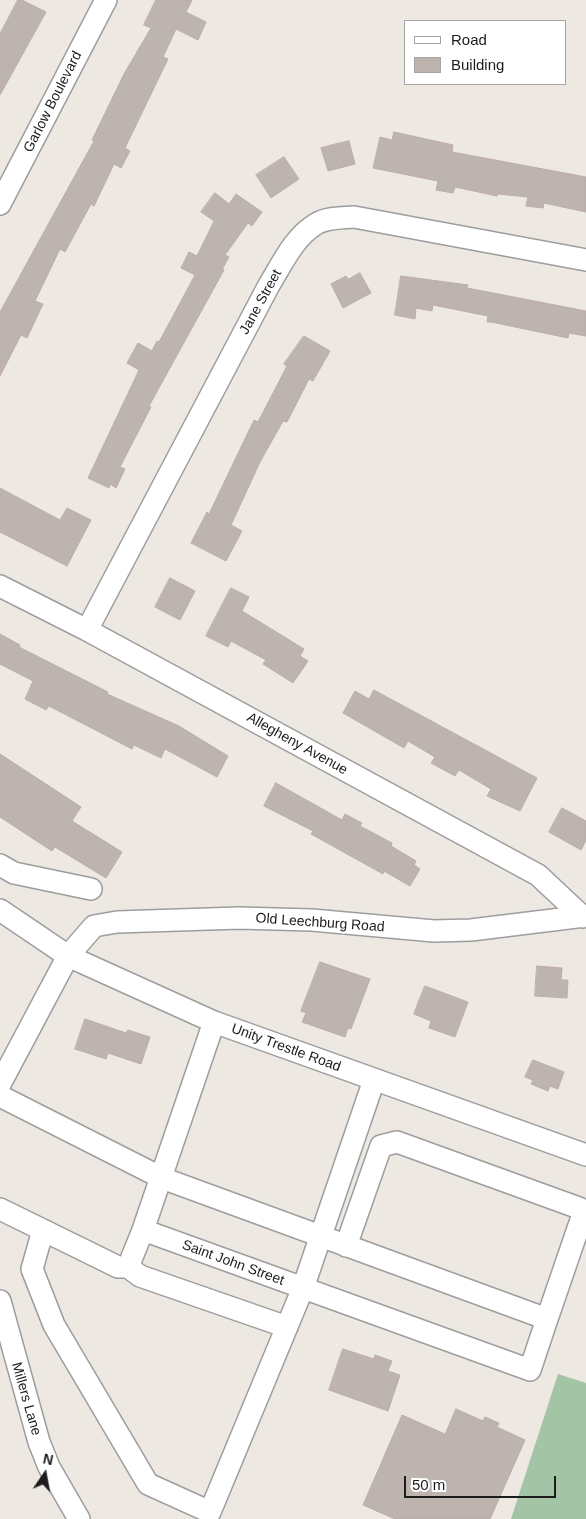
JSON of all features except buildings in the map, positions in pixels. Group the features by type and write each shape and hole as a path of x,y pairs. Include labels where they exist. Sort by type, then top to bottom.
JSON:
{"street":[{"name":"Garlow Boulevard","path":"0,204 106,0"},
{"name":"Jane Street","path":"86,630 269,285 296,241 317,223 330,219 354,217 586,260"},
{"name":"Allegheny Avenue","path":"0,586 86,630 538,875 585,917"},
{"path":"0,865 14,873 91,889"},
{"name":"Unity Trestle Road","path":"0,910 68,956 214,1022 586,1155"},
{"name":"Old Leechburg Road","path":"68,956 94,926 117,922 239,918 312,920 434,931 471,930 585,917"},
{"path":"0,1084 68,956"},
{"path":"128,1267 162,1178 214,1022"},
{"path":"43,1230 32,1269 54,1325 148,1484 210,1512 303,1288 374,1080"},
{"path":"0,1096 162,1178 320,1237 547,1319 582,1216 579,1208 570,1204 397,1142 381,1146 346,1246"},
{"path":"0,1209 118,1267 128,1267 140,1276 287,1327"},
{"name":"Saint John Street","path":"143,1230 530,1370 547,1319"},
{"name":"Millers Lane","path":"0,1301 6,1348 45,1459 79,1519"}],"green space":[{"path":"558,1374 586,1383 586,1519 511,1519"}]}
